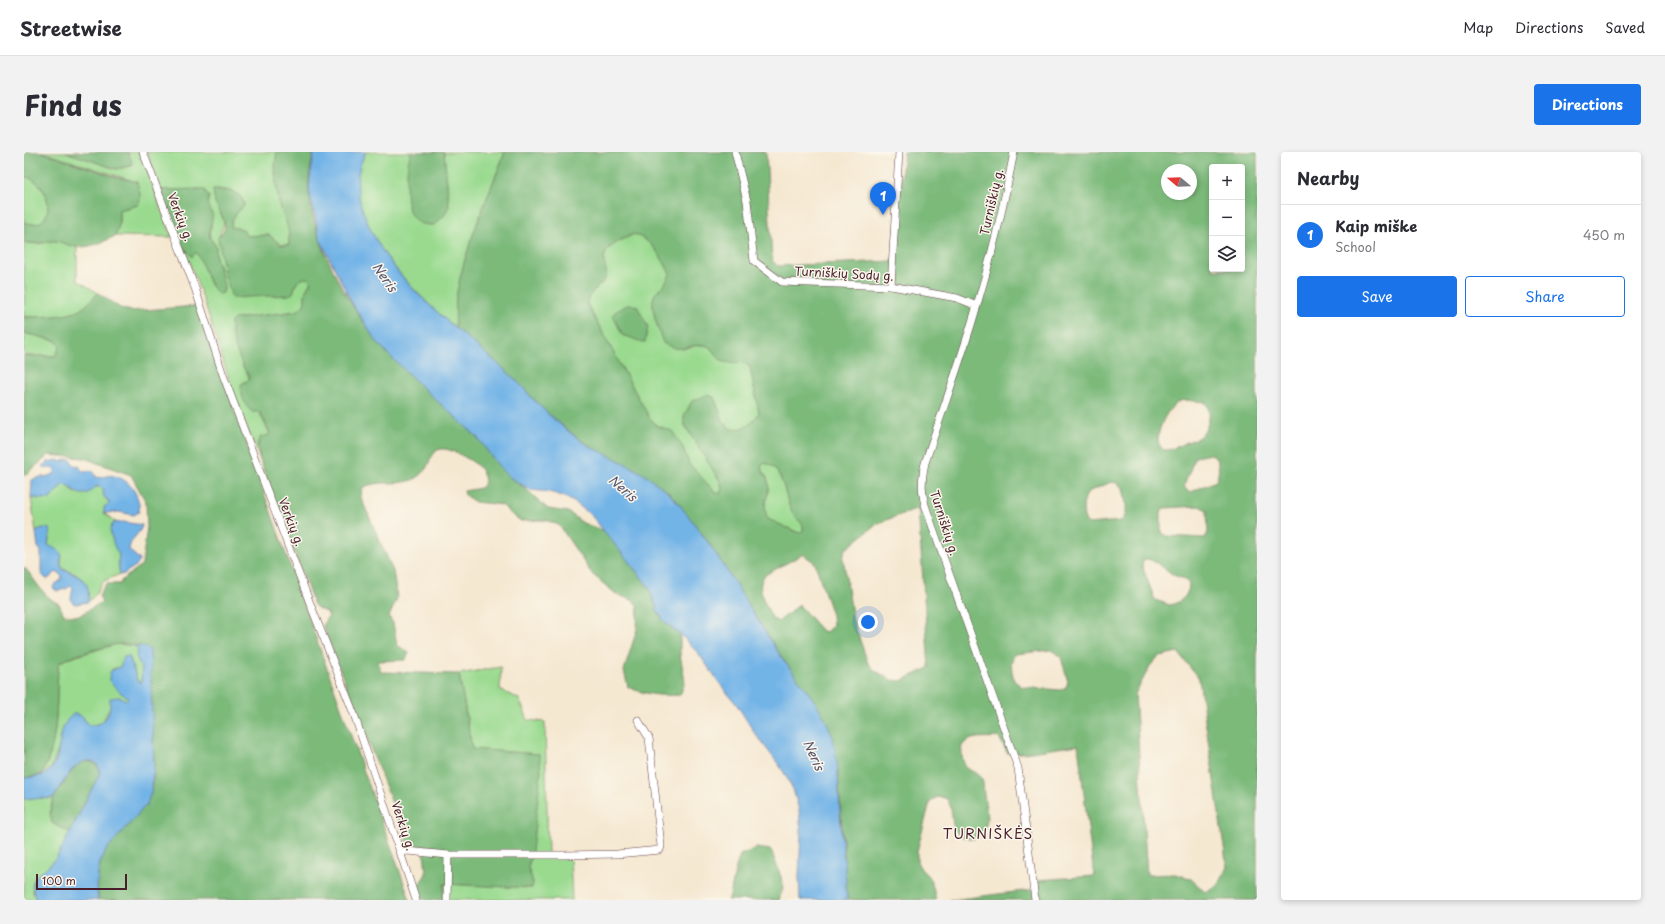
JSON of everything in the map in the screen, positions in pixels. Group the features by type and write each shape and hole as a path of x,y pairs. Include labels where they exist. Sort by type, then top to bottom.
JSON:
{"street":[{"name":"Verkių g.","path":"143,152 195,288 224,375 354,714 416,900"},
{"name":"Turniškių Sodų g.","path":"735,152 747,201 754,261 782,282 891,286 957,298 977,306"},
{"path":"891,286 899,152"},
{"name":"Turniškių g.","path":"1014,152 1006,195 977,306 925,463 922,475 921,490 927,511 1018,768 1035,900"},
{"path":"399,852 407,851 448,855 564,855 617,854 660,850 661,846 649,738 638,720"},
{"path":"446,900 448,855"}],"green space":[{"path":"24,152 41,152 116,177 137,182 140,194 138,205 119,210 119,225 115,236 96,244 86,247 76,247 55,241 35,243 24,242 24,222 34,224 42,221 46,215 48,207 47,198 42,189 35,181 24,176"},
{"path":"41,152 66,152 116,169 132,166 128,152 140,152 172,237 115,236 119,225 119,210 138,205 137,182"},
{"path":"66,152 128,152 133,165 116,169"},
{"path":"147,152 277,152 276,176 280,206 289,228 289,245 281,245 269,235 246,236 230,227 235,215 244,206 243,201 237,194 228,190 213,189 215,203 219,208 224,222 220,235 293,293 296,284 299,281 307,278 311,282 305,294 305,302 297,311 234,319 231,322 243,367 249,377 249,381 244,382 270,434 261,437 257,443 260,460 233,392 204,301 183,246 187,252 196,252 201,260 210,285 224,290 220,268 216,258 216,246 210,238 209,232 212,214 208,209 203,189 161,190"},
{"path":"277,152 314,152 309,177 309,192 319,235 327,257 348,298 360,317 387,353 476,436 506,474 525,488 548,509 568,512 583,523 605,531 649,587 658,612 663,620 680,635 680,654 685,682 680,695 641,692 628,687 624,671 637,629 638,606 632,600 616,594 592,574 559,525 546,520 521,521 502,505 475,502 465,495 464,491 481,488 485,482 483,474 477,465 453,451 443,449 436,451 425,470 419,476 409,481 379,483 362,488 361,498 393,571 397,598 389,617 393,623 397,645 409,653 405,660 378,661 381,672 459,674 472,749 539,754 541,771 532,851 528,868 533,882 532,888 444,884 443,900 423,900 418,886 426,874 424,850 408,844 323,626 326,619 329,617 327,612 314,605 260,460 258,448 259,440 261,437 269,435 270,433 260,412 253,412 245,404 241,384 249,380 249,378 234,344 231,332 231,322 234,319 297,311 305,302 305,294 311,282 307,278 299,281 296,284 293,293 289,295 232,298 224,271 218,237 222,233 225,224 215,202 213,189 233,192 241,197 243,201 244,206 235,215 231,227 243,229 246,236 269,235 281,245 289,245 288,228 280,206 276,186 275,165"},
{"path":"366,152 411,152 410,155 449,205 444,152 505,152 477,223 465,260 456,297 455,328 438,313 399,273 382,249 368,225 359,200 358,175"},
{"path":"411,152 444,152 449,206 444,216 434,225 423,224 416,221 410,214 406,197 406,187"},
{"path":"505,152 766,152 772,260 777,266 893,261 904,152 1257,152 1257,900 950,900 1039,889 1038,880 1094,876 1078,745 1024,753 1007,753 999,737 974,738 965,742 962,746 962,755 965,765 979,776 983,782 987,818 985,830 982,834 974,839 968,839 962,836 955,830 950,805 946,798 937,797 930,802 917,851 917,862 921,869 931,879 936,900 847,900 838,771 831,732 822,715 779,653 703,535 672,496 664,489 625,464 596,450 580,440 544,410 517,382 455,328 456,297 465,260 477,223","holes":["634,234 646,240 656,250 664,261 670,274 653,299 653,311 663,343 675,348 705,345 711,348 719,358 725,362 739,362 750,367 759,413 750,424 744,428 730,429 723,421 714,397 707,395 692,401 684,416 684,424 720,481 722,488 720,494 715,492 689,464 682,446 672,431 657,426 649,417 587,304 589,296 606,277 604,257 609,247","1184,400 1205,402 1209,411 1209,420 1199,437 1164,450 1161,449 1158,441 1160,428 1174,405","1211,454 1216,458 1218,462 1218,474 1216,481 1191,492 1187,491 1184,486 1195,457","764,463 771,465 780,476 793,515 803,526 802,532 799,533 768,519 765,503 769,486 767,478 761,467","1111,482 1117,483 1123,488 1126,506 1124,518 1121,521 1088,524 1083,513 1084,499 1088,492","1199,506 1207,510 1208,532 1206,537 1167,536 1161,532 1161,513 1164,508","918,508 929,668 901,681 891,680 873,669 868,663 853,621 843,557 845,550 876,524","803,554 815,563 832,615 833,625 826,632 822,631 799,605 778,622 772,618 762,596 762,580 765,575","1148,559 1172,574 1186,580 1189,588 1183,599 1170,605 1155,600 1142,566 1143,560","1051,650 1061,657 1068,682 1065,689 1060,690 1023,687 1014,681 1012,660 1015,654","1178,652 1199,679 1227,867 1218,885 1205,892 1190,878 1175,874 1147,875 1135,694 1150,666 1159,656"]},
{"path":"24,176 35,181 47,198 48,207 46,215 42,221 34,224 24,222"},
{"path":"204,189 209,197 208,206 212,217 209,235 216,246 216,258 224,286 223,293 218,294 208,280 196,252 192,257 183,246 161,190"},
{"path":"634,234 646,240 656,250 664,261 670,274 668,280 654,296 682,349 704,345 710,347 723,361 730,363 740,362 750,367 759,413 751,424 744,428 730,430 723,421 714,397 684,424 720,481 722,488 720,494 715,492 689,464 682,446 663,427 657,426 649,417 587,304 591,293 605,277 604,259 609,249 618,242"},
{"path":"53,240 77,247 77,280 98,293 80,310 69,314 24,317 24,242 39,244"},
{"path":"98,293 120,308 131,311 197,306 410,900 98,900 98,874 103,855 111,843 141,810 151,788 153,778 154,766 149,650 143,647 119,644 79,655 59,663 56,723 51,750 41,775 24,778 24,567 48,597 59,604 64,615 79,616 102,602 99,595 106,584 120,584 122,580 142,565 147,527 146,502 131,475 84,458 49,455 24,476 24,356 56,356 60,346 56,341 24,333 24,317 69,314 80,310"},
{"path":"629,304 637,306 648,327 645,342 623,336 614,318 613,315 615,312"},
{"path":"24,333 56,341 60,346 56,356 24,356"},
{"path":"764,463 771,465 780,476 793,515 803,526 802,532 799,533 768,520 765,503 769,486 767,478 761,467"},
{"path":"66,484 75,493 92,490 95,487 101,488 106,500 110,503 104,513 117,523 113,523 112,538 119,555 118,562 120,574 102,582 96,594 88,602 87,591 80,577 62,567 62,556 48,545 50,533 39,529 36,532 31,498 46,499 56,492 61,485"},
{"path":"116,644 135,646 138,650 136,656 142,669 141,683 137,680 130,658 122,663 120,667 112,669 121,693 128,697 127,701 119,697 110,707 101,723 88,725 83,717 60,744 52,767 41,775 47,763 54,737 59,663 67,659"},
{"path":"501,667 500,690 519,699 528,720 545,722 548,856 570,856 572,900 443,900 444,884 532,888 533,882 528,868 532,851 472,749 459,674"},
{"path":"85,761 95,764 100,773 70,832 52,823 50,813 54,797 76,765"},
{"path":"38,797 48,799 54,797 51,806 56,826 70,832 54,861 34,879 32,884 36,900 24,900 24,799"},
{"path":"757,848 771,850 781,877 783,888 779,900 728,900 740,855"}],"water":[{"name":"Neris","path":"314,152 366,152 362,159 358,174 358,189 363,211 375,238 390,262 409,284 429,305 517,381 536,402 564,428 586,444 639,471 664,489 678,503 705,539 778,652 815,702 828,724 835,746 838,768 847,900 800,900 799,877 801,832 799,810 793,789 782,769 754,732 737,705 699,654 684,638 663,620 658,612 649,587 591,515 577,504 563,496 549,492 531,490 511,478 501,469 476,436 424,389 387,353 374,338 352,303 320,239 309,191"},
{"path":"58,460 61,462 71,460 74,465 79,466 82,471 93,471 96,477 112,476 125,481 136,495 139,512 134,515 119,512 104,513 104,507 110,503 103,495 104,490 98,486 86,494 80,494 69,486 62,485 50,499 31,498 32,480 50,476 56,472 52,468 45,468 42,466 48,462"},
{"path":"123,522 142,525 140,531 131,542 129,550 140,560 137,565 122,575 120,574 118,562 119,555 114,546 110,530 113,523"},
{"path":"42,528 50,529 48,545 61,554 61,565 64,570 76,575 86,583 88,602 75,604 72,602 71,598 73,588 70,586 66,589 57,591 53,588 62,577 60,574 56,572 48,579 41,573 41,551 38,547 36,532"},
{"path":"135,646 145,647 150,650 154,766 151,792 147,804 107,849 99,865 97,883 98,900 36,900 33,891 35,879 57,857 100,773 95,762 85,761 74,768 54,797 47,798 24,799 24,778 40,776 52,767 56,761 62,731 69,718 75,713 83,717 88,725 99,724 103,722 108,714 110,698 119,697 127,700 128,697 121,693 109,681 110,672 120,667 124,657 129,656 137,680 141,683 142,669 136,656 138,650"}],"place":[{"name":"Kaip miške","path":"883,215"}],"district":[{"name":"TURNIŠKĖS","path":"988,834"}]}
